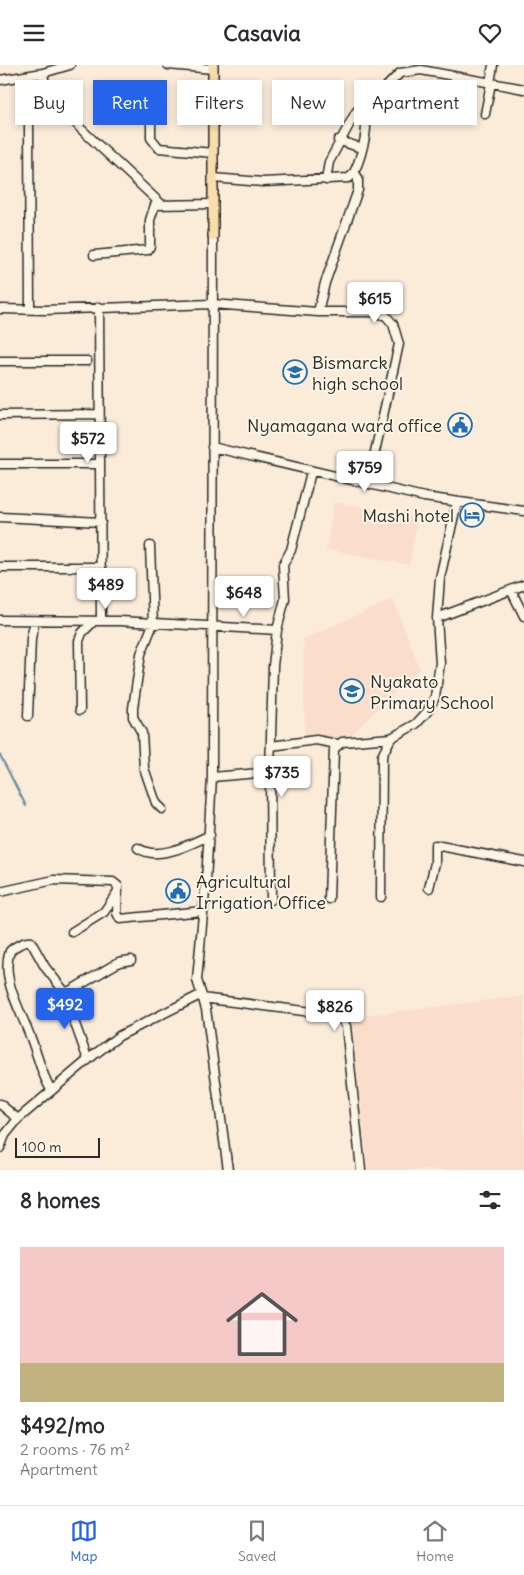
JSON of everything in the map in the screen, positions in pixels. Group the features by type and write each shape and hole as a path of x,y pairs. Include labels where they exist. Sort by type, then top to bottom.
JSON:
{"main road":[{"path":"213,67 213,236"}],"street":[{"path":"29,75 35,65"},
{"path":"0,80 43,73 70,65"},
{"path":"168,65 213,67"},
{"path":"485,114 493,65"},
{"path":"392,80 396,75 406,70 421,70 475,80"},
{"path":"43,73 44,80"},
{"path":"477,80 524,89"},
{"path":"326,180 327,168 339,141 354,117"},
{"path":"29,125 30,308"},
{"path":"78,125 160,203"},
{"path":"151,125 151,138 159,147 213,153"},
{"path":"213,178 263,182 349,178 355,173 366,125"},
{"path":"339,141 361,148"},
{"path":"318,312 325,283 358,189 358,178 355,173"},
{"path":"94,255 148,250 150,246 150,215 156,205 160,203 213,204"},
{"path":"213,236 212,777 210,835 197,980 206,1009 228,1170"},
{"path":"0,309 30,308 45,310 212,304 318,312 374,312 386,316 397,333 397,358 368,483"},
{"path":"80,710 80,641 82,633 97,622 101,567 99,307"},
{"path":"0,361 87,361"},
{"path":"0,415 99,414"},
{"path":"212,447 424,497 524,511"},
{"path":"0,464 99,464"},
{"path":"271,901 270,772 277,630 285,599 283,565 291,550 311,471"},
{"path":"271,746 316,740 337,744 391,738 416,724 426,712 435,697 440,663 437,618 442,564 457,502"},
{"path":"0,517 101,522"},
{"path":"150,546 153,624 141,654 133,708 134,717 142,733 144,768 156,803 162,809"},
{"path":"0,567 101,567"},
{"path":"437,618 524,585"},
{"path":"511,590 524,616"},
{"path":"0,620 153,624 277,630"},
{"path":"28,717 31,634 35,621"},
{"path":"381,897 380,764 385,747 391,738"},
{"path":"329,899 332,755 337,744"},
{"path":"212,777 270,772"},
{"path":"138,848 147,852 177,851 210,835"},
{"path":"429,888 436,863 435,845 524,862"},
{"path":"0,893 54,880 116,882 116,913 123,919 203,911"},
{"path":"72,932 104,912 116,894"},
{"path":"51,1090 42,1074 27,1029 2,989 2,970 5,957 14,948 29,942 60,986 68,992 73,1018 88,1060"},
{"path":"68,992 118,962 130,960"},
{"path":"0,1148 5,1135 18,1119 119,1036 201,996 335,1015 341,1018 346,1025 361,1170"},
{"path":"0,1104 18,1119"}],"shaded area":[{"path":"334,502 418,518 409,565 326,549"},
{"path":"393,599 420,669 347,739 305,737 303,639"},
{"path":"524,996 524,1170 368,1170 351,1017"}],"waterway":[{"path":"0,755 26,806"}],"place":[{"name":"Bismarck high school","path":"295,372"},
{"name":"Nyamagana ward office","path":"460,425"},
{"name":"Mashi hotel","path":"472,515"},
{"name":"Nyakato Primary School","path":"352,691"},
{"name":"Agricultural Irrigation Office","path":"178,891"}]}
